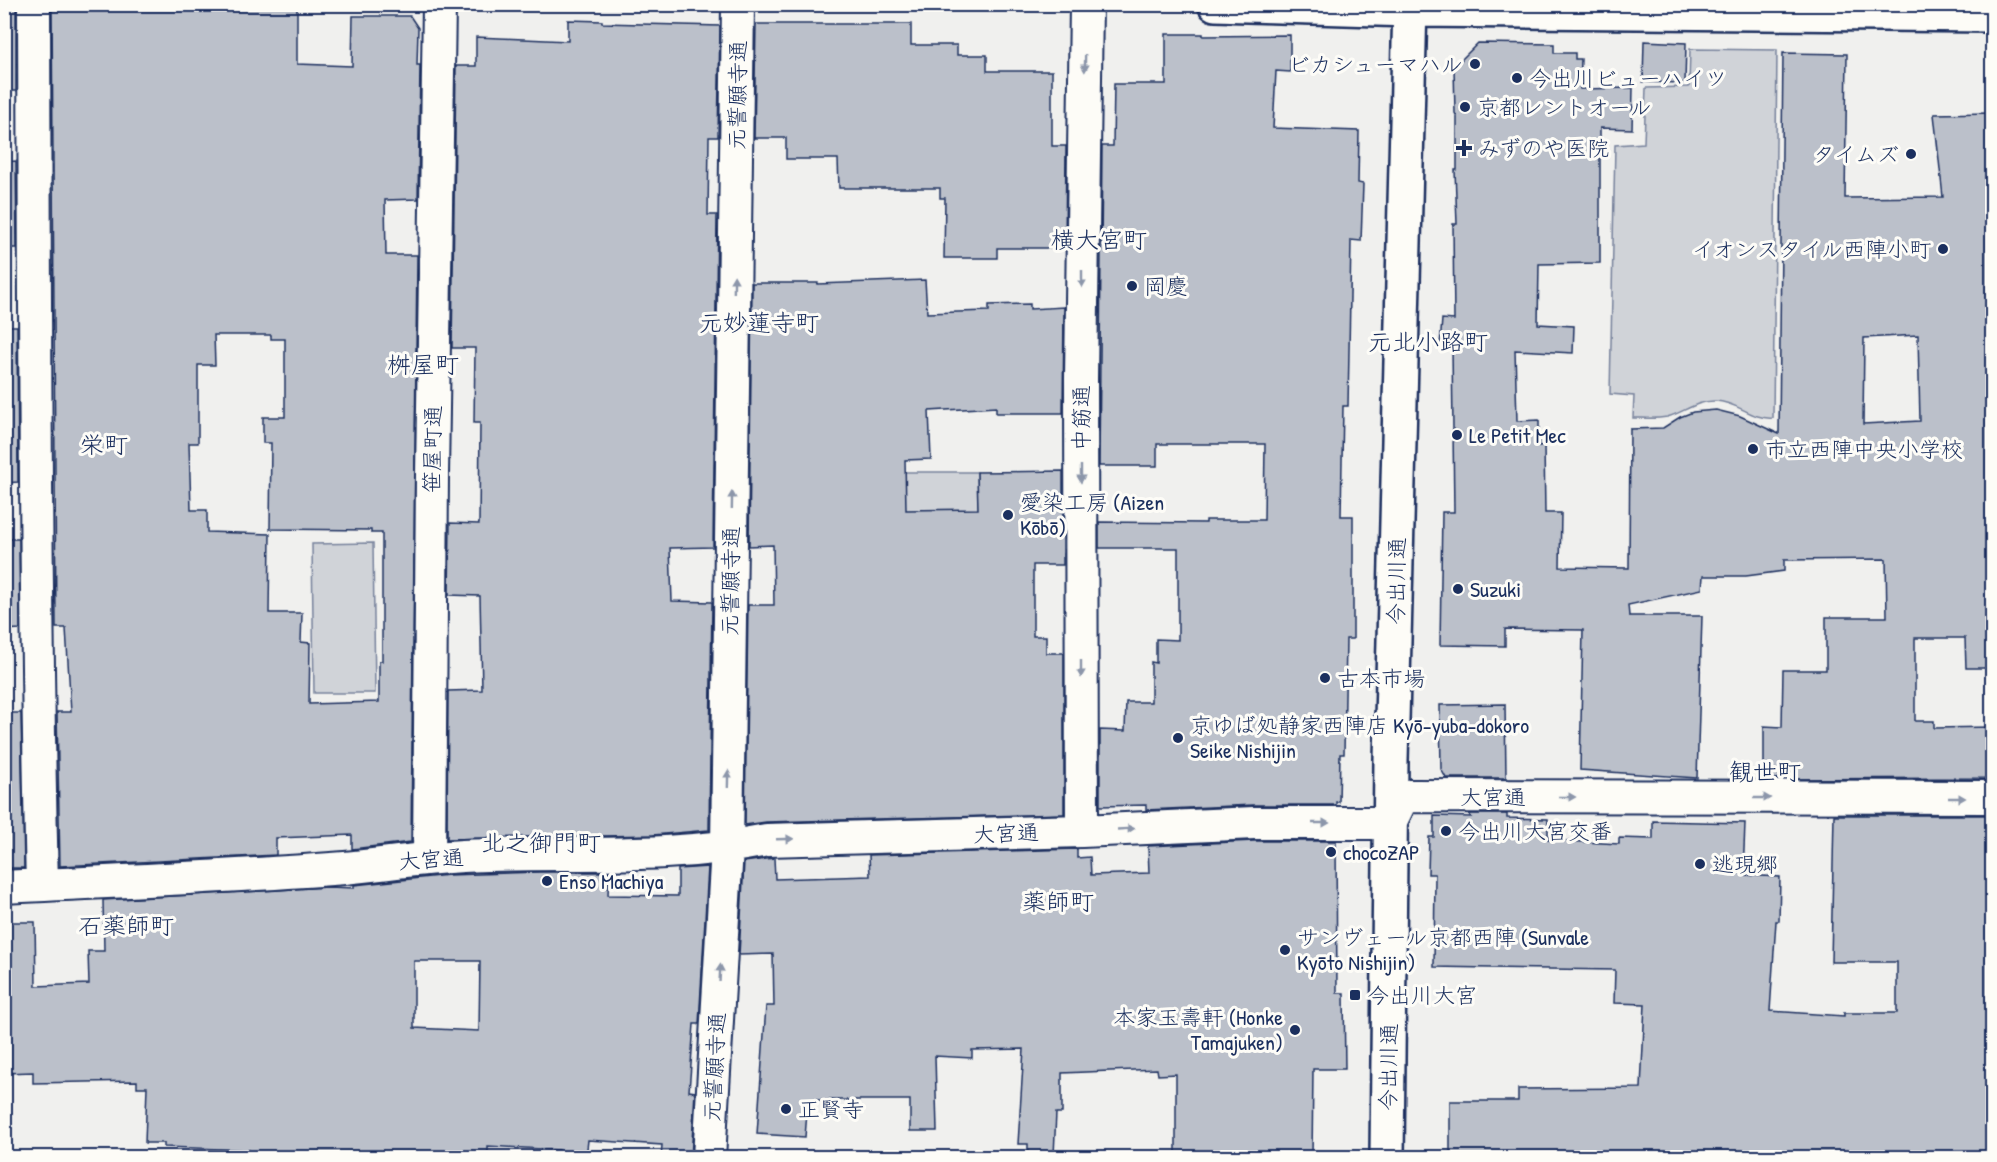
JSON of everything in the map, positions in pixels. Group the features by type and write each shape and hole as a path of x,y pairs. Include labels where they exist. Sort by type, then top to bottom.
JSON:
{"main road":[{"path":"1215,4 1992,15"},
{"name":"今出川通","path":"1388,1158 1390,823 1410,7"}],"street":[{"path":"34,4 35,490 42,885"},
{"name":"笹屋町通","path":"429,858 439,4"},
{"name":"元誓願寺通","path":"709,1158 727,848 738,4"},
{"name":"中筋通","path":"1082,831 1082,379 1086,4"},
{"name":"大宮通","path":"4,887 346,868 465,856 594,855 727,848 767,840 1082,831 1254,823 1390,823 1403,796 1992,797"}],"shaded area":[{"path":"1690,49 1777,50 1773,418 1758,416 1724,402 1709,401 1667,417 1633,418 1634,396 1610,394 1615,145 1644,143 1646,88 1689,87"},
{"path":"904,472 977,472 979,536 904,520"},
{"path":"373,543 375,693 314,693 312,544"}],"building":[{"path":"4,4 16,4 16,91 4,91"},
{"path":"52,4 297,4 297,64 352,66 353,16 410,16 418,28 417,65 420,65 418,199 385,200 386,255 417,255 411,842 352,849 352,835 276,838 276,855 60,866 57,712 71,712 66,628 56,628","holes":["214,335 271,335 271,339 285,339 285,417 263,417 263,443 271,443 270,529 371,530 371,533 382,533 382,661 379,661 379,702 309,704 310,643 301,642 302,613 269,613 270,534 207,532 207,510 191,510 189,443 198,443 198,365 215,365"]},
{"path":"568,20 720,26 718,137 709,137 708,215 717,215 713,547 670,548 672,601 712,602 709,830 653,835 447,839 448,691 482,690 480,596 449,595 450,523 479,524 480,423 474,423 475,348 452,348 456,66 476,66 476,37 568,41"},
{"path":"756,24 911,24 911,45 957,45 957,55 987,55 987,71 1052,71 1052,146 1066,146 1065,248 997,248 997,258 944,258 945,198 940,198 940,188 839,188 838,159 786,159 786,138 754,138"},
{"path":"1166,34 1290,35 1290,72 1276,71 1273,128 1359,131 1358,183 1363,184 1361,241 1351,240 1348,406 1343,406 1341,516 1353,516 1353,639 1346,639 1344,754 1340,754 1339,802 1336,802 1336,805 1253,805 1146,810 1146,805 1100,806 1100,730 1125,731 1126,702 1151,702 1151,662 1156,663 1156,639 1178,640 1178,548 1099,548 1099,522 1206,523 1206,520 1264,520 1265,444 1157,444 1157,466 1099,466 1102,146 1113,146 1114,84 1166,84"},
{"path":"1644,41 1686,43 1685,83 1643,82"},
{"path":"1478,43 1554,44 1554,53 1575,53 1575,59 1581,59 1580,89 1633,88 1632,129 1600,128 1600,263 1539,264 1538,324 1574,326 1573,353 1515,350 1517,421 1539,420 1539,446 1544,445 1545,513 1561,513 1560,567 1629,568 1630,429 1663,428 1693,412 1716,410 1740,416 1779,434 1783,53 1847,54 1845,198 1943,197 1934,114 1992,113 1992,668 1966,668 1965,638 1915,638 1915,721 1934,721 1934,728 1992,727 1992,778 1764,779 1764,726 1782,727 1783,670 1826,670 1826,617 1887,617 1886,559 1784,560 1784,571 1746,576 1703,576 1702,589 1628,605 1629,616 1702,616 1697,778 1580,770 1583,630 1505,629 1505,646 1440,645 1442,512 1454,512 1452,347 1440,346 1442,319 1454,320 1453,224 1457,224 1455,170 1457,170 1457,117 1454,67","holes":["1918,335 1920,421 1863,424 1864,338"]},
{"path":"16,161 17,248 4,248 4,162"},
{"path":"925,280 927,313 989,311 989,305 1030,304 1030,309 1064,307 1063,413 996,413 996,407 929,411 931,459 905,460 906,510 978,509 977,472 1063,471 1063,565 1033,565 1033,636 1046,636 1046,653 1064,653 1064,814 766,822 745,825 748,605 774,605 773,545 749,546 752,283 818,284"},
{"path":"4,326 17,326 18,482 4,483"},
{"path":"4,539 19,539 20,629 4,630"},
{"path":"1505,704 1506,778 1446,778 1441,769 1440,705"},
{"path":"4,713 21,713 24,868 4,868"},
{"path":"1469,814 1507,814 1507,818 1548,819 1548,840 1619,844 1619,838 1653,839 1653,821 1745,823 1743,875 1780,877 1779,921 1776,921 1770,1011 1844,1016 1844,1013 1897,1013 1897,962 1831,962 1834,815 1987,815 1988,906 1992,905 1992,1158 1811,1158 1755,1155 1450,1158 1450,1101 1518,1101 1518,1089 1641,1088 1645,1004 1614,1003 1615,970 1434,967 1435,874 1428,874 1429,837 1434,837 1434,816 1471,817"},
{"path":"1254,841 1336,841 1337,993 1344,993 1345,1069 1313,1069 1312,1158 1176,1158 1176,1074 1158,1075 1157,1069 1062,1073 1062,1113 1056,1113 1054,1155 1028,1153 1028,1144 1018,1144 1024,1049 972,1050 972,1058 935,1056 937,1131 910,1131 910,1100 808,1100 805,1137 757,1134 766,1006 774,1006 773,954 739,955 744,862 774,858 775,879 870,876 869,855 1077,849 1077,858 1090,857 1091,875 1149,873 1148,846"},
{"path":"708,867 699,1024 694,1024 689,1091 695,1092 691,1158 661,1158 662,1145 588,1140 586,1158 559,1158 559,1150 488,1146 488,1158 249,1158 249,1150 164,1147 164,1143 145,1143 147,1087 137,1087 137,1081 33,1083 33,1072 4,1073 4,922 35,922 36,986 89,984 88,951 104,951 103,900 328,887 354,888 354,885 449,875 539,872 609,872 608,895 678,896 678,869","holes":["414,961 480,961 479,1031 414,1028"]}],"place":[{"name":"ビカシューマハル","path":"1475,64"},
{"name":"今出川ビューハイツ","path":"1517,78"},
{"name":"京都レントオール","path":"1465,107"},
{"name":"みずのや医院","path":"1464,148"},
{"name":"タイムズ","path":"1911,154"},
{"name":"イオンスタイル西陣小町","path":"1943,249"},
{"name":"岡慶","path":"1132,286"},
{"name":"Le Petit Mec","path":"1457,435"},
{"name":"市立西陣中央小学校","path":"1753,449"},
{"name":"愛染工房 (Aizen Kōbō)","path":"1008,515"},
{"name":"Suzuki","path":"1458,589"},
{"name":"古本市場","path":"1325,678"},
{"name":"京ゆば処静家西陣店 Kyō-yuba-dokoro Seike Nishijin","path":"1178,738"},
{"name":"今出川大宮交番","path":"1446,831"},
{"name":"chocoZAP","path":"1331,852"},
{"name":"逃現郷","path":"1700,864"},
{"name":"Enso Machiya","path":"547,881"},
{"name":"サンヴェール京都西陣 (Sunvale Kyōto Nishijin)","path":"1285,950"},
{"name":"今出川大宮","path":"1355,995"},
{"name":"本家玉壽軒 (Honke Tamajuken)","path":"1295,1030"},
{"name":"正賢寺","path":"786,1109"}],"district":[{"name":"横大宮町","path":"1099,239"},
{"name":"元妙蓮寺町","path":"759,322"},
{"name":"元北小路町","path":"1428,341"},
{"name":"桝屋町","path":"423,364"},
{"name":"栄町","path":"104,444"},
{"name":"観世町","path":"1765,771"},
{"name":"北之御門町","path":"541,842"},
{"name":"薬師町","path":"1058,901"},
{"name":"石薬師町","path":"126,925"}]}
